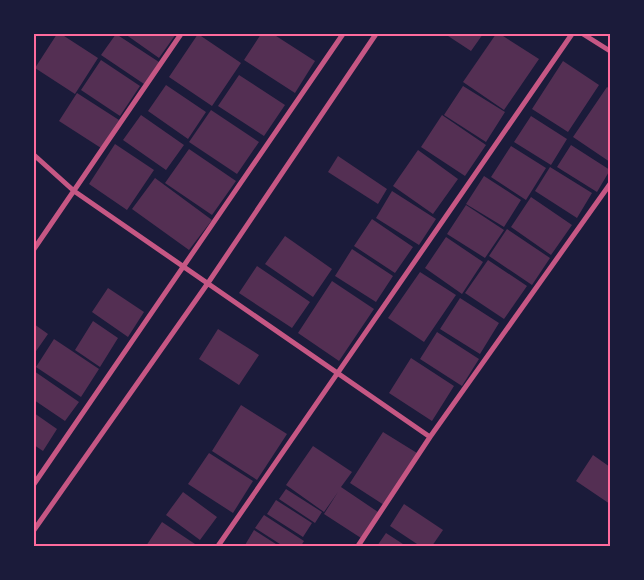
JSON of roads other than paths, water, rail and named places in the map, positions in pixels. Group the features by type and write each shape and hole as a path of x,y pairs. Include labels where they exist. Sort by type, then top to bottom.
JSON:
{"street":[{"path":"34,249 181,34"},
{"path":"34,484 343,34"},
{"path":"34,530 208,283 376,34"},
{"path":"218,546 572,34"},
{"path":"583,34 610,51"},
{"path":"34,155 74,191 430,437"},
{"path":"358,546 430,437 610,184"}]}
